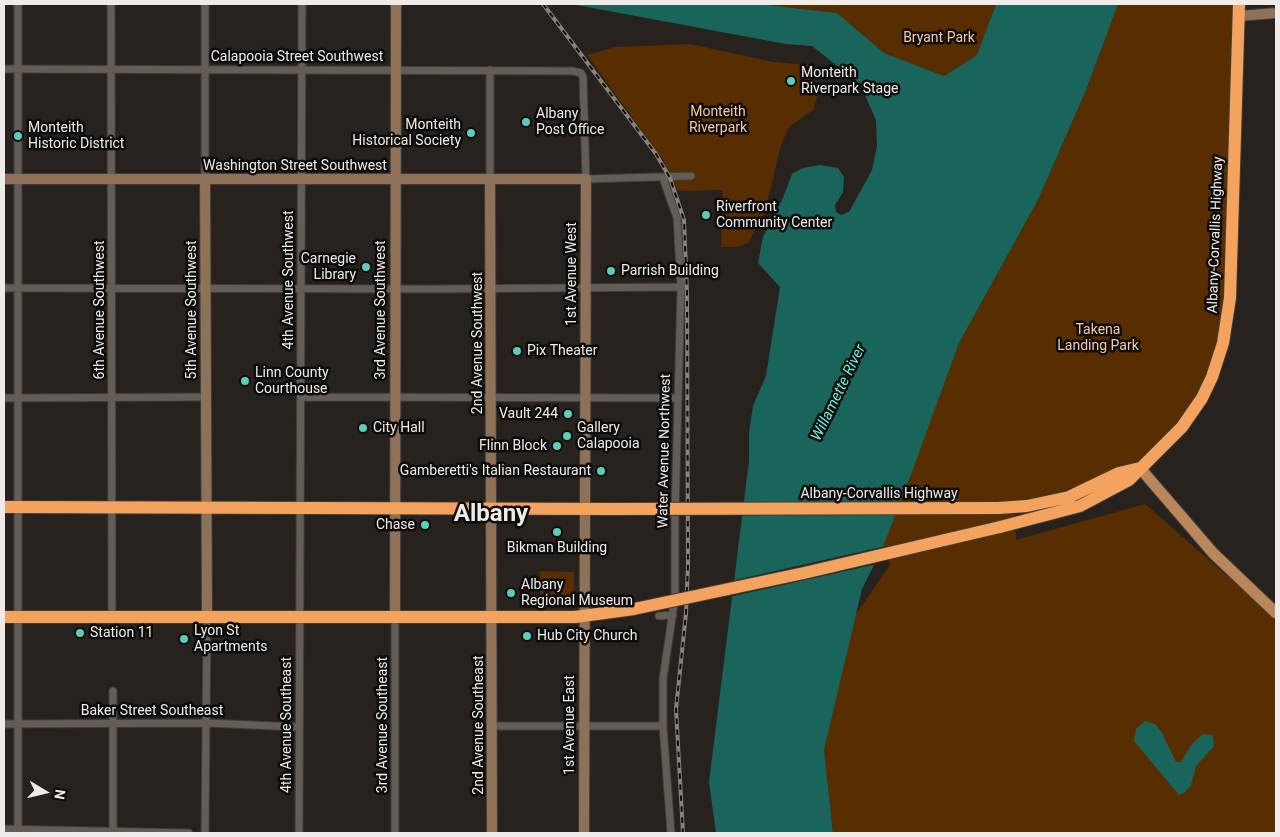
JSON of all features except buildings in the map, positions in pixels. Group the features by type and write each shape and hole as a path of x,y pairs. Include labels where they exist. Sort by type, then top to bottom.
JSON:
{"highway":[{"name":"Albany-Corvallis Highway","path":"4,618 584,616 634,610 804,573 1000,527 1080,506 1129,480 1168,442 1194,410 1212,378 1223,343 1230,298 1239,10"},
{"name":"Albany-Corvallis Highway","path":"4,507 998,508 1027,506 1069,497 1119,473 1140,468"}],"main road":[{"path":"1140,468 1213,553 1276,613"}],"street":[{"path":"18,4 18,831"},
{"name":"6th Avenue Southwest","path":"111,4 112,617"},
{"name":"5th Avenue Southwest","path":"205,4 205,508 207,617"},
{"name":"4th Avenue Southwest","path":"300,617 302,4"},
{"name":"3rd Avenue Southwest","path":"395,616 396,4"},
{"path":"1239,10 1276,13"},
{"name":"Calapooia Street Southwest","path":"4,69 573,70 581,73 583,81"},
{"name":"2nd Avenue Southwest","path":"490,70 493,617"},
{"name":"1st Avenue West","path":"583,81 586,179 584,616"},
{"path":"586,179 691,176"},
{"name":"Water Avenue Northwest","path":"663,178 677,218 681,287 675,515 676,580 673,615 663,679 663,726 671,833"},
{"name":"Washington Street Southwest","path":"4,179 586,179"},
{"path":"4,288 681,287"},
{"path":"301,397 492,396 678,398"},
{"path":"4,398 206,397"},
{"path":"659,616 673,615"},
{"name":"3rd Avenue Southeast","path":"395,616 395,833"},
{"name":"1st Avenue East","path":"584,616 584,833"},
{"path":"205,833 207,617"},
{"name":"4th Avenue Southeast","path":"299,833 300,617"},
{"name":"2nd Avenue Southeast","path":"492,833 493,617"},
{"path":"113,691 113,832"},
{"name":"Baker Street Southeast","path":"4,724 206,723 299,727"},
{"path":"493,726 663,726"},
{"path":"4,829 18,831 189,833"}],"green space":[{"name":"Bryant Park","path":"759,4 996,4 977,55 944,76 884,53 837,13"},
{"name":"Takena Landing Park","path":"1118,4 1239,4 1230,298 1202,398 1168,443 1118,473 1015,506 1016,540 1145,504 1225,574 1276,613 1276,833 833,833 824,750 854,617 890,565 883,547 959,343 1039,198 1086,90"},
{"name":"Monteith Riverpark","path":"690,44 773,62 808,65 818,94 813,110 789,127 781,145 765,211 748,243 738,247 721,247 723,190 678,191 663,160 587,55 615,47"},
{"path":"540,571 574,572 574,606 540,606"}],"water":[{"name":"Willamette River","path":"571,4 759,4 837,13 884,53 944,76 977,55 996,4 1118,4 1086,90 1039,198 959,343 883,547 862,589 824,750 833,833 716,833 709,782 749,461 749,433 753,406 766,376 780,287 758,263 763,237 783,198 792,174 803,168 820,165 838,168 844,177 843,192 835,205 836,212 841,215 849,212 872,170 877,146 876,120 860,84 812,46 786,44"},
{"path":"1145,721 1155,724 1162,733 1176,762 1181,762 1191,745 1203,734 1213,735 1214,746 1196,766 1191,785 1184,793 1179,795 1134,741 1136,729"}],"pier":[{"path":"886,546 877,564 729,597 731,581"}],"railway":[{"path":"543,4 656,154 670,178 684,220 687,293 688,565 686,613 676,709 683,833"}],"place":[{"name":"Monteith Riverpark Stage","path":"791,81"},
{"name":"Albany Post Office","path":"526,122"},
{"name":"Monteith Historical Society","path":"471,133"},
{"name":"Monteith Historic District","path":"18,136"},
{"name":"Riverfront Community Center","path":"706,215"},
{"name":"Carnegie Library","path":"366,267"},
{"name":"Parrish Building","path":"611,271"},
{"name":"Pix Theater","path":"517,351"},
{"name":"Linn County Courthouse","path":"245,381"},
{"name":"Vault 244","path":"568,414"},
{"name":"City Hall","path":"363,428"},
{"name":"Gallery Calapooia","path":"567,436"},
{"name":"Flinn Block","path":"557,446"},
{"name":"Gamberetti's Italian Restaurant","path":"601,471"},
{"name":"Chase","path":"425,525"},
{"name":"Bikman Building","path":"557,532"},
{"name":"Albany Regional Museum","path":"511,593"},
{"name":"Station 11","path":"80,633"},
{"name":"Hub City Church","path":"527,636"},
{"name":"Lyon St Apartments","path":"184,639"}],"district":[{"name":"Albany","path":"491,515"}]}
